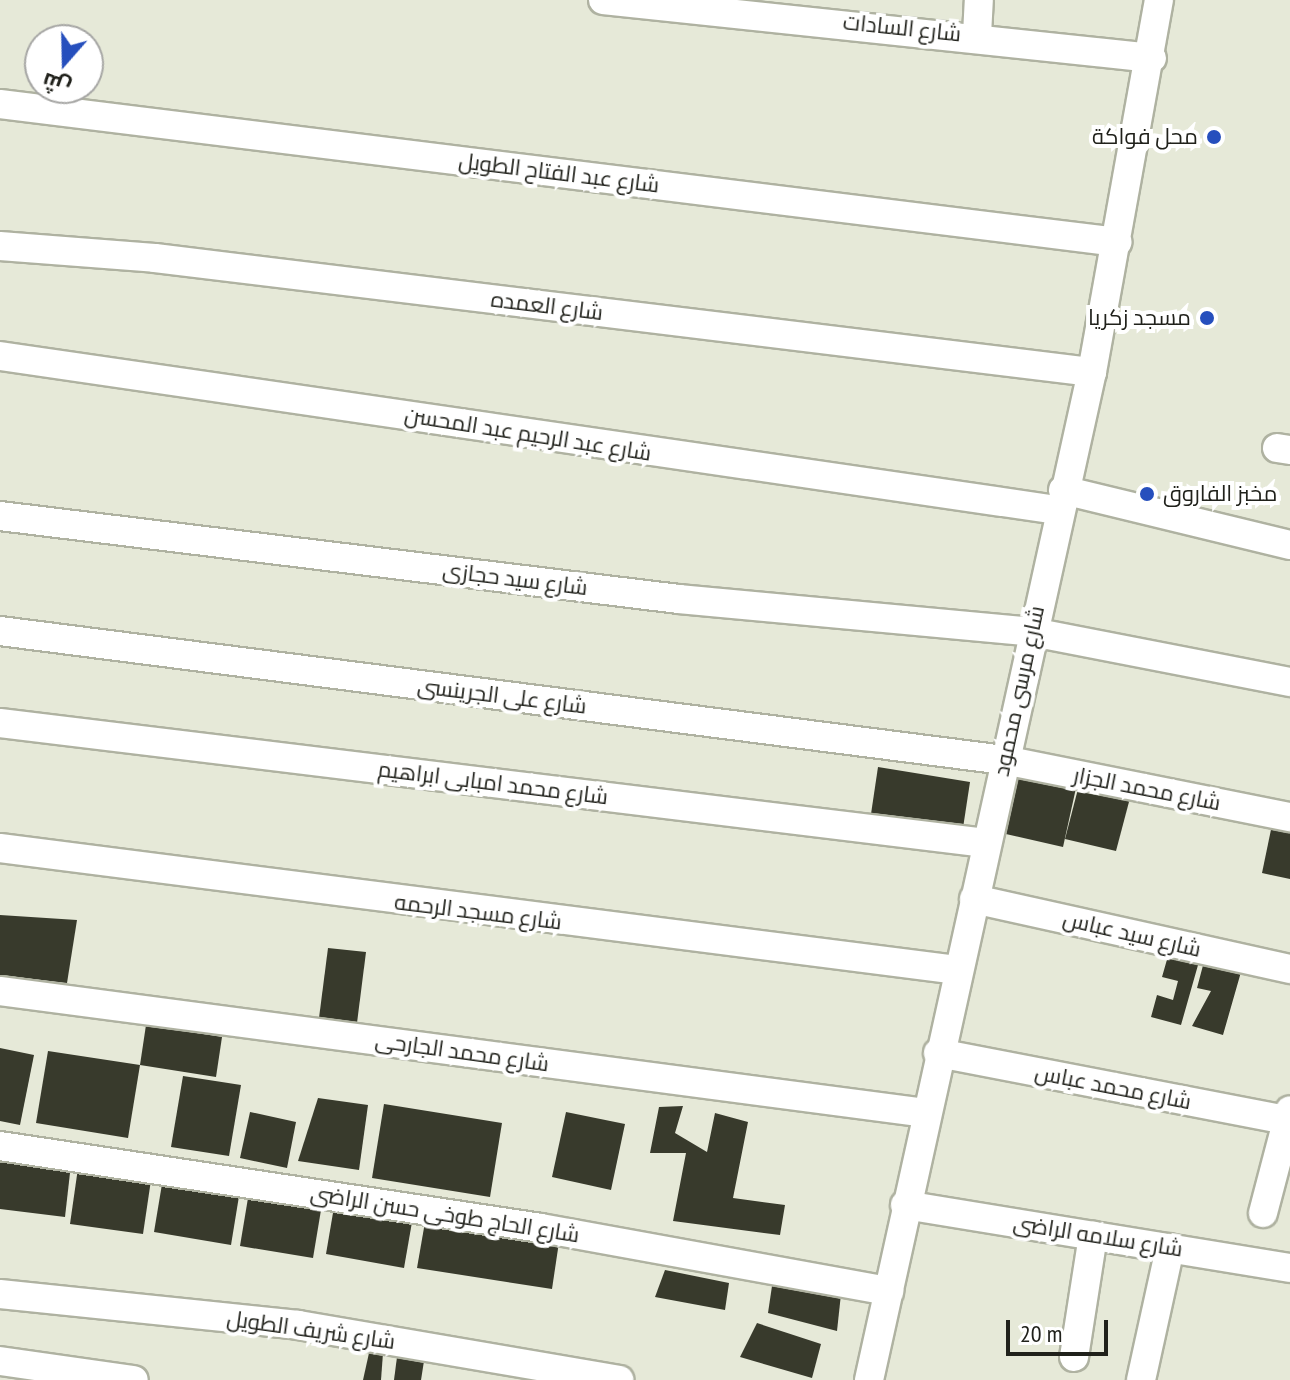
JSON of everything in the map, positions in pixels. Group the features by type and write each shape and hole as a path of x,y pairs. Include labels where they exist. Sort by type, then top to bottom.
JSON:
{"street":[{"name":"شارع السادات","path":"603,0 868,12 977,35 1152,58"},
{"path":"977,35 979,0"},
{"name":"شارع مرسى محمود","path":"869,1380 1060,500 1092,372 1152,58 1159,0"},
{"name":"شارع عبد الفتاح الطويل","path":"0,104 1118,242"},
{"name":"شارع العمده","path":"0,246 171,260 1092,372"},
{"name":"شارع عبد الرحيم عبد المحسن","path":"0,356 1060,500 1290,545"},
{"name":"شارع سيد حجازى","path":"0,516 665,597 1032,632 1290,682"},
{"name":"شارع على الجرينسى","path":"0,631 1004,760"},
{"name":"شارع محمد امبابى ابراهيم","path":"0,723 986,843"},
{"name":"شارع محمد الجزار","path":"1004,760 1290,817"},
{"name":"شارع مسجد الرحمه","path":"0,848 958,970"},
{"name":"شارع سيد عباس","path":"974,899 1290,969"},
{"name":"شارع محمد الجارحى","path":"0,991 925,1113"},
{"name":"شارع محمد عباس","path":"938,1053 1289,1115"},
{"path":"1263,1213 1289,1115"},
{"name":"شارع الحاج طوخى حسن الراضى","path":"0,1146 541,1228 889,1291"},
{"name":"شارع سلامه الراضى","path":"905,1205 1290,1268"},
{"path":"1074,1357 1093,1235"},
{"path":"1141,1380 1170,1248"},
{"name":"شارع شريف الطويل","path":"0,1294 298,1325 619,1380"},
{"path":"0,1361 134,1380"}],"building":[{"path":"878,767 970,782 963,828 871,814"},
{"path":"1010,773 1076,788 1063,847 997,832"},
{"path":"1079,785 1130,798 1116,851 1065,839"},
{"path":"1274,815 1290,819 1290,879 1262,873"},
{"path":"0,915 77,920 67,983 0,975"},
{"path":"328,948 366,952 357,1023 319,1018"},
{"path":"1170,949 1200,958 1181,1025 1151,1017 1157,995 1173,1000 1178,981 1162,977"},
{"path":"1206,954 1243,965 1223,1035 1192,1026 1211,991 1197,988"},
{"path":"146,1025 222,1037 216,1077 140,1065"},
{"path":"0,1048 34,1055 20,1125 0,1121"},
{"path":"48,1051 140,1065 128,1138 36,1123"},
{"path":"183,1076 241,1085 229,1156 171,1147"},
{"path":"318,1098 368,1105 359,1170 298,1161"},
{"path":"384,1104 502,1123 490,1197 372,1178"},
{"path":"683,1106 675,1133 707,1152 715,1113 748,1122 733,1198 785,1205 780,1235 673,1221 686,1153 650,1153 659,1107"},
{"path":"250,1112 296,1122 287,1168 240,1158"},
{"path":"566,1112 625,1124 611,1190 552,1177"},
{"path":"0,1156 71,1164 65,1217 0,1209"},
{"path":"78,1168 151,1180 143,1234 70,1224"},
{"path":"163,1178 240,1190 231,1245 154,1232"},
{"path":"248,1198 321,1210 313,1258 240,1246"},
{"path":"334,1207 412,1222 404,1268 326,1254"},
{"path":"425,1222 559,1242 552,1289 417,1268"},
{"path":"665,1270 729,1283 725,1310 655,1297"},
{"path":"772,1286 841,1294 837,1331 768,1313"},
{"path":"757,1323 821,1344 812,1378 740,1357"},
{"path":"369,1353 383,1353 381,1380 363,1380"},
{"path":"397,1357 424,1361 421,1380 394,1380"}],"place":[{"name":"محل فواكة","path":"1214,137"},
{"name":"مسجد زكريا","path":"1207,318"},
{"name":"مخبز الفاروق","path":"1147,494"}]}
